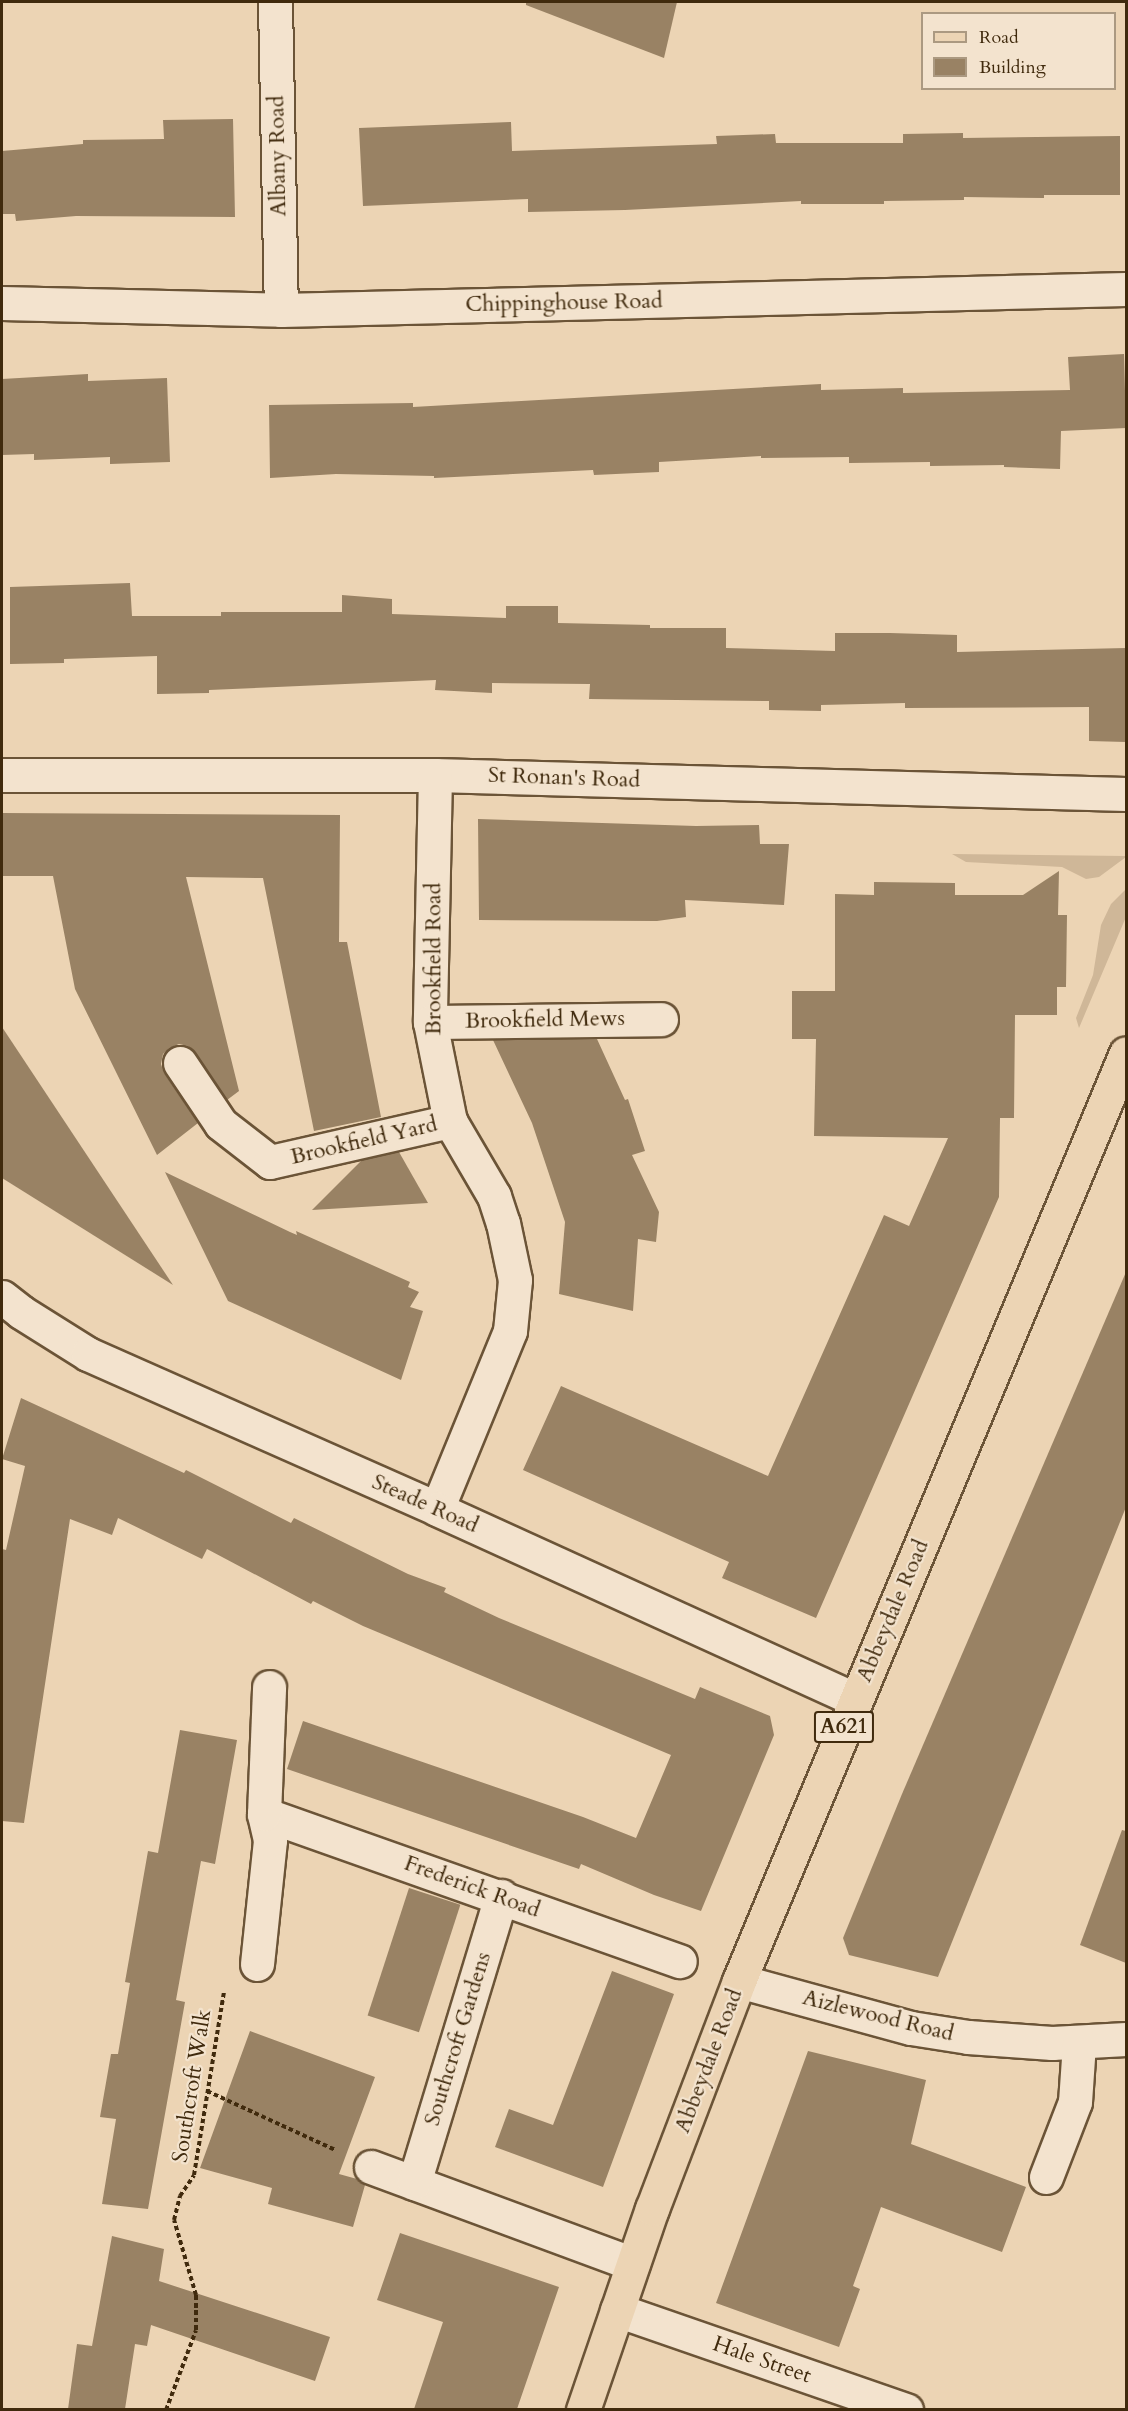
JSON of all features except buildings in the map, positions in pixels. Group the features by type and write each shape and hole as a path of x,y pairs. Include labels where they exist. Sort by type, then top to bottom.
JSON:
{"main road":[{"name":"Abbeydale Road","path":"583,2409 633,2264 739,1981 1126,1053"}],"street":[{"name":"Albany Road","path":"275,2 281,310"},
{"name":"Chippinghouse Road","path":"2,303 281,310 1126,289"},
{"name":"St Ronan's Road","path":"2,775 435,775 1126,794"},
{"name":"Brookfield Road","path":"435,775 430,1022 450,1121 494,1196 503,1223 514,1280 510,1331 437,1509"},
{"name":"Brookfield Mews","path":"430,1022 661,1019"},
{"name":"Brookfield Yard","path":"180,1063 221,1124 270,1162 450,1121"},
{"name":"Steade Road","path":"2,1297 21,1312 88,1354 437,1509 856,1700"},
{"path":"257,1964 270,1840 264,1814 269,1687"},
{"name":"Frederick Road","path":"264,1814 680,1961"},
{"name":"Southcroft Gardens","path":"414,2182 501,1896"},
{"name":"Aizlewood Road","path":"739,1981 911,2028 968,2037 1079,2043 1126,2039"},
{"path":"1046,2177 1074,2108 1079,2043"},
{"path":"371,2167 633,2264"},
{"name":"Hale Street","path":"617,2310 906,2409"}],"path":[{"name":"Southcroft Walk","path":"166,2409 196,2330 196,2295 174,2220 180,2196 194,2175 231,1959 257,1964"},
{"path":"207,2091 371,2167"}],"shaded area":[{"path":"952,854 1126,857 1099,877 1086,879 1062,867 966,862"},
{"path":"1126,889 1126,917 1079,1028 1076,1018 1093,975 1101,925 1111,904"}]}
